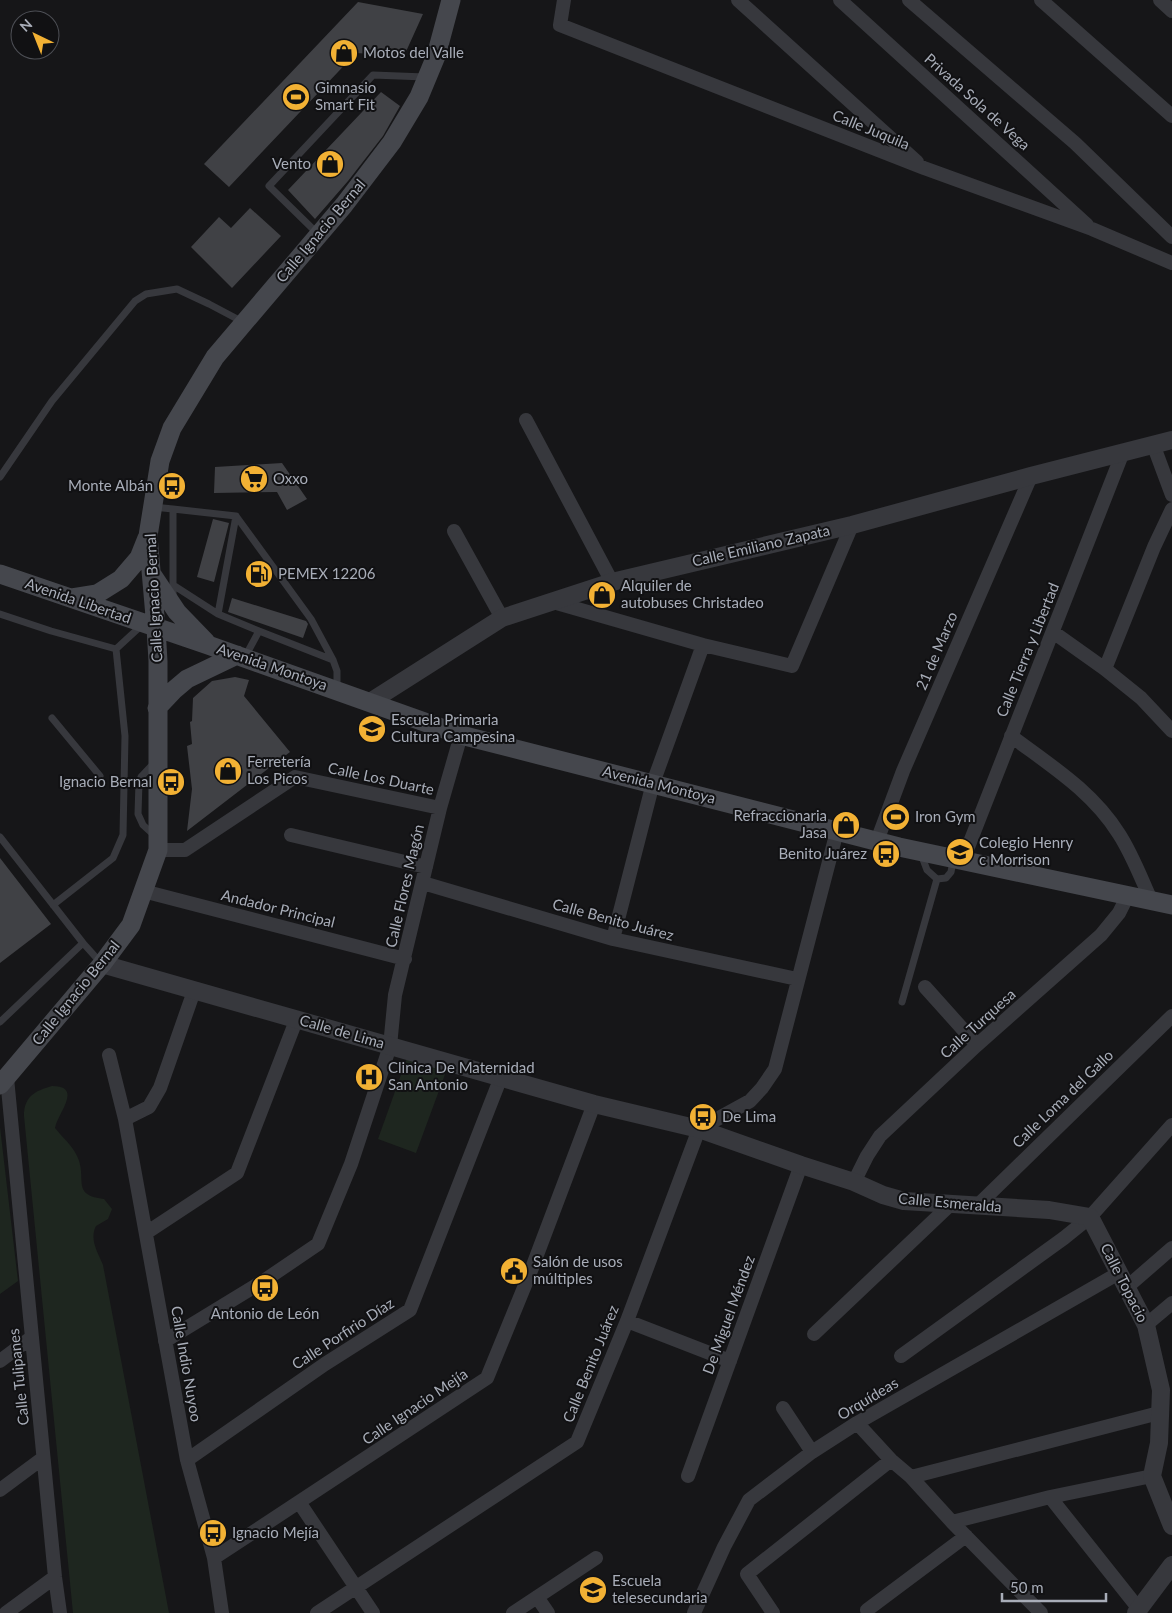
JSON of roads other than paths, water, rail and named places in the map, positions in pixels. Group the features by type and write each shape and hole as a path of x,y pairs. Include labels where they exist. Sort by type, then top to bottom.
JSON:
{"main road":[{"name":"Calle Ignacio Bernal","path":"3,1081 102,964 131,925 158,844 157,708 150,625 152,574 148,536 160,461 172,428 215,357 344,205 392,142 419,97 428,77 436,56 447,1"},
{"path":"71,598 97,594 121,579 139,558 148,536"},
{"name":"Avenida Libertad","path":"0,574 150,625"},
{"path":"152,574 172,605 208,645"},
{"name":"Avenida Montoya","path":"150,625 461,734 877,841 1172,905"},
{"path":"157,708 187,679 241,656"}],"street":[{"name":"Calle Juquila","path":"564,0 560,25 924,168 1092,229 1172,263"},
{"path":"738,0 924,168"},
{"name":"Privada Sola de Vega","path":"840,0 1092,229"},
{"path":"909,0 1075,144 1172,237"},
{"path":"1041,0 1172,116"},
{"path":"1160,0 1172,11"},
{"path":"526,420 612,582"},
{"name":"Calle Emiliano Zapata","path":"370,702 502,618 612,582 852,524 1172,440"},
{"path":"1153,444 1172,495"},
{"name":"Calle Tierra y Libertad","path":"958,859 1053,632 1122,452"},
{"name":"21 de Marzo","path":"877,841 903,770 1031,476"},
{"path":"1105,669 1154,548 1172,509"},
{"path":"553,602 703,645 792,666 852,524"},
{"path":"454,531 502,618"},
{"path":"1053,632 1105,669 1141,698 1172,731"},
{"path":"613,939 653,783 703,645"},
{"name":"Calle Flores Magón","path":"165,1341 265,1280 318,1244 351,1164 390,1046 395,995 440,808 461,734"},
{"path":"1011,736 1082,789 1103,811 1130,852 1151,900"},
{"name":"Calle Los Duarte","path":"158,844 185,850 295,776 440,808"},
{"path":"698,1129 750,1101 775,1069 837,831"},
{"path":"291,835 426,868"},
{"name":"Calle Benito Juárez","path":"422,883 613,939 798,980"},
{"name":"Andador Principal","path":"143,891 405,959"},
{"name":"Calle Turquesa","path":"854,1182 866,1156 880,1136 977,1045 1101,935 1119,913 1128,895"},
{"name":"Calle de Lima","path":"102,964 594,1104 698,1129"},
{"path":"925,987 977,1045"},
{"path":"125,1119 149,1107 160,1088 194,991"},
{"name":"Calle Loma del Gallo","path":"976,1206 1172,1016"},
{"path":"146,1234 237,1173 297,1018"},
{"name":"Calle Indio Nuyoo","path":"108,1055 125,1119 187,1460 214,1558 222,1613"},
{"name":"Calle Porfirio Díaz","path":"187,1460 325,1364 410,1310 500,1077"},
{"name":"Calle Tulipanes","path":"3,1081 32,1337 60,1613"},
{"name":"Calle Ignacio Mejía","path":"214,1558 488,1378 594,1104"},
{"path":"901,1356 1064,1238 1090,1217 1172,1125"},
{"name":"Calle Benito Juárez","path":"317,1613 577,1442 627,1321 698,1129"},
{"name":"Calle Esmeralda","path":"698,1129 904,1201 1049,1210 1090,1217"},
{"name":"De Miguel Méndez","path":"688,1476 801,1165"},
{"path":"814,1334 951,1204"},
{"name":"Calle Topacio","path":"1090,1217 1146,1325 1166,1385 1159,1413 1159,1443 1152,1476"},
{"name":"Orquídeas","path":"694,1613 724,1547 749,1500 812,1452 857,1423 1123,1280 1172,1248"},
{"path":"1146,1325 1172,1303"},
{"path":"627,1321 730,1361"},
{"path":"0,1361 32,1337"},
{"path":"783,1408 812,1452"},
{"path":"911,1477 1159,1413"},
{"path":"857,1423 1040,1613"},
{"path":"0,1490 43,1458"},
{"path":"773,1613 747,1574 891,1460"},
{"path":"952,1522 1050,1497 1152,1476 1172,1526"},
{"path":"1050,1497 1137,1611 1172,1565"},
{"path":"300,1502 373,1613"},
{"path":"868,1610 966,1536"},
{"path":"514,1613 596,1558"},
{"path":"6,1613 55,1577"},
{"path":"537,1597 548,1613"}],"lane":[{"path":"319,235 268,186 373,75 428,77"},
{"path":"0,477 52,401 135,301 146,294 176,289 244,323"},
{"path":"152,507 236,516 311,619 333,660 337,671 337,690"},
{"path":"172,605 173,509"},
{"path":"218,614 236,516"},
{"path":"173,585 218,614 333,660"},
{"path":"0,614 51,631 116,649"},
{"path":"116,649 150,625"},
{"path":"241,656 259,631"},
{"path":"53,905 112,858 123,835 125,736 116,649"},
{"path":"52,718 100,776"},
{"path":"0,837 83,943 102,964"},
{"path":"920,851 927,870 937,878 946,878 958,859"},
{"path":"902,1002 937,878"},
{"path":"0,1022 83,943"}],"place":[{"name":"Motos del Valle","path":"344,53"},
{"name":"Gimnasio Smart Fit","path":"296,97"},
{"name":"Vento","path":"330,164"},
{"name":"Oxxo","path":"254,479"},
{"name":"Monte Albán","path":"172,486"},
{"name":"PEMEX 12206","path":"259,574"},
{"name":"Alquiler de autobuses Christadeo","path":"602,595"},
{"name":"Escuela Primaria Cultura Campesina","path":"372,729"},
{"name":"Ferretería Los Picos","path":"228,771"},
{"name":"Ignacio Bernal","path":"171,782"},
{"name":"Iron Gym","path":"896,817"},
{"name":"Refraccionaria Jasa","path":"846,825"},
{"name":"Colegio Henry c Morrison","path":"960,852"},
{"name":"Benito Juárez","path":"886,854"},
{"name":"Clinica De Maternidad San Antonio","path":"369,1077"},
{"name":"De Lima","path":"703,1117"},
{"name":"Salón de usos múltiples","path":"514,1271"},
{"name":"Antonio de León","path":"265,1288"},
{"name":"Ignacio Mejía","path":"213,1533"},
{"name":"Escuela telesecundaria","path":"593,1590"}]}
